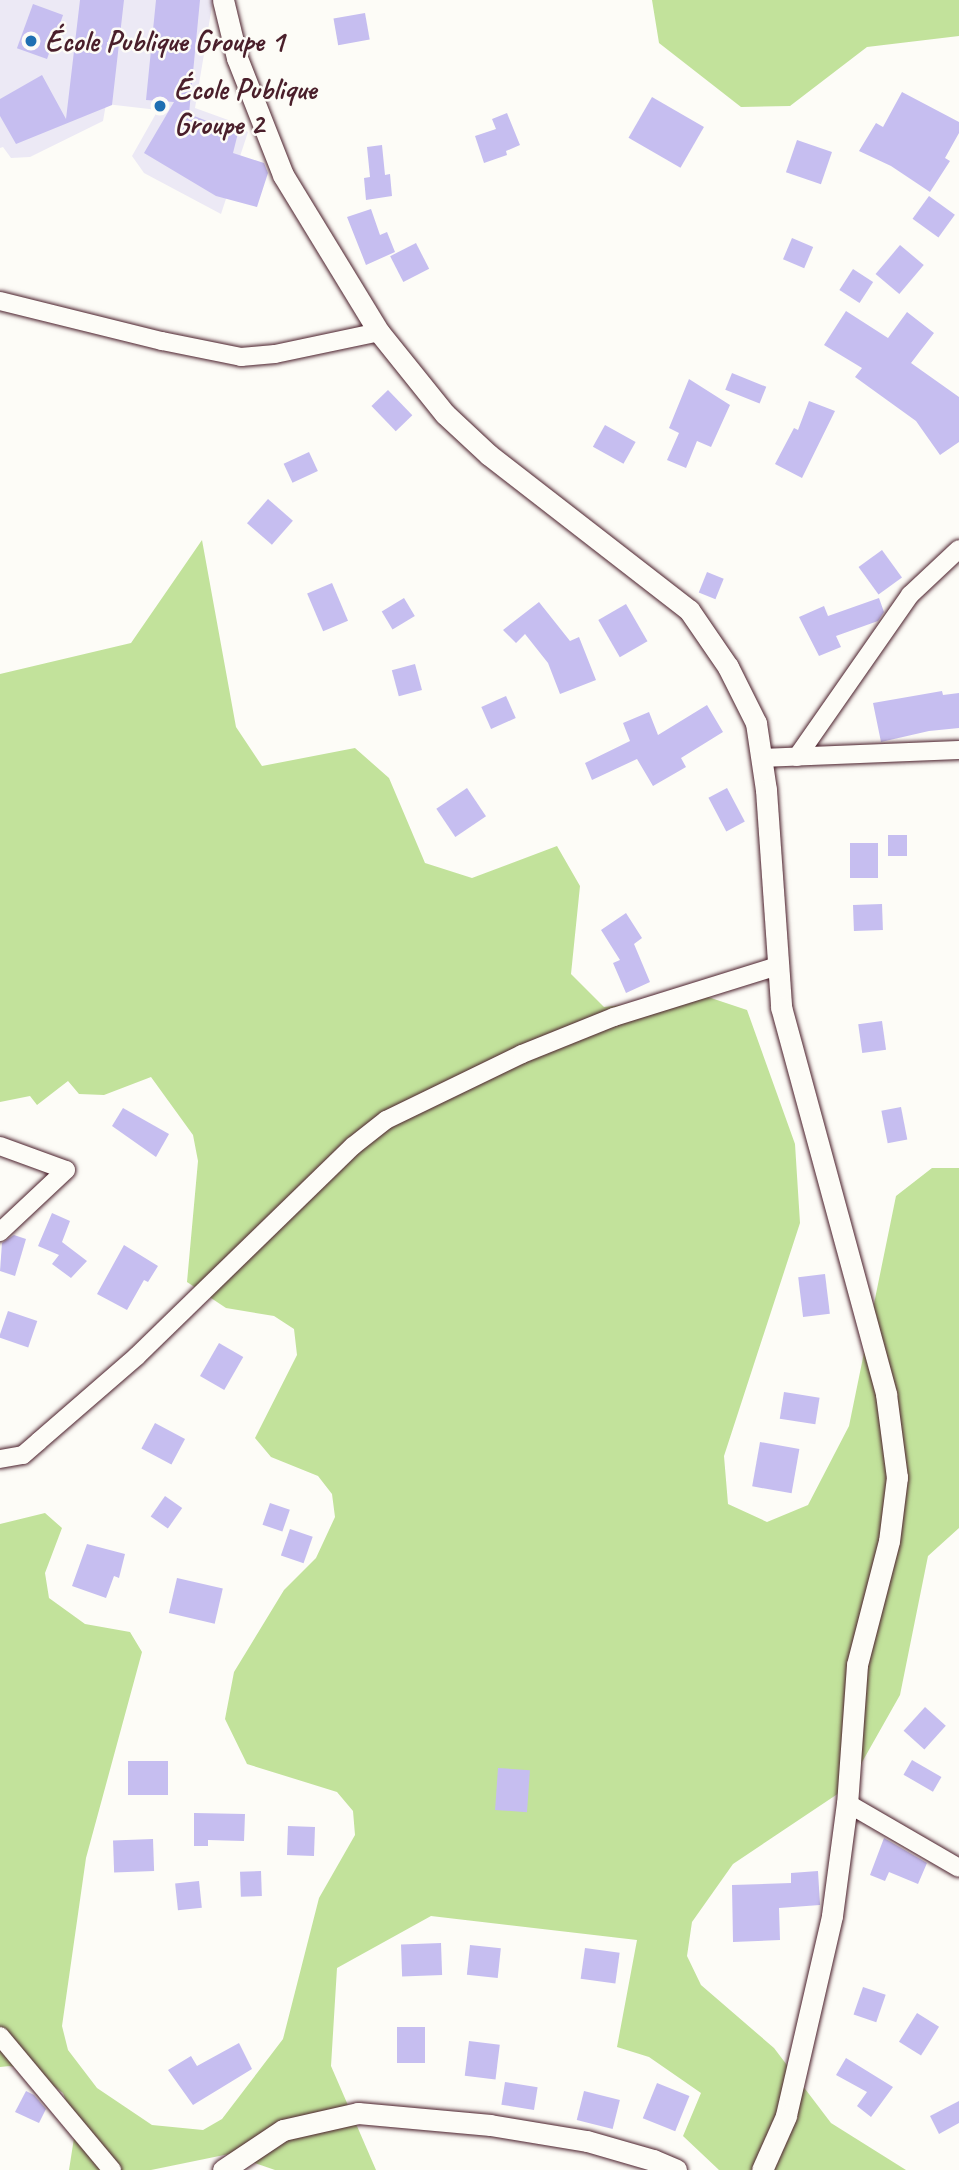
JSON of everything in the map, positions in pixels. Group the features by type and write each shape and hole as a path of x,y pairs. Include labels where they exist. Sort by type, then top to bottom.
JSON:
{"street":[{"path":"223,0 237,58 283,175 379,332 445,414 489,455 690,610 727,667 756,723 784,1019 886,1394 897,1477 889,1541 857,1665 847,1803 832,1916 786,2116 762,2170"},
{"path":"0,301 162,341 241,357 275,354 379,332"},
{"path":"797,757 910,596 959,549"},
{"path":"761,758 959,750"},
{"path":"0,1459 23,1455 59,1424 234,1264 353,1146 386,1120 522,1054 614,1017 778,966"},
{"path":"0,1146 66,1170 0,1232"},
{"path":"847,1803 959,1868"},
{"path":"0,2036 112,2170"},
{"path":"223,2170 283,2130 358,2113 490,2125 587,2141 653,2160 676,2170"}],"shaded area":[{"name":"École Publique Groupe 2","path":"0,0 213,0 195,108 231,121 248,132 221,214 144,173 132,156 158,110 106,104 103,121 30,157 11,158 3,147 0,148"}],"green space":[{"path":"652,0 959,0 959,36 867,47 790,106 741,107 659,43"},
{"path":"202,540 236,727 262,766 355,748 389,778 425,863 472,878 557,846 580,886 571,974 604,1007 705,996 747,1010 795,1144 800,1223 724,1456 728,1504 767,1522 808,1505 849,1426 896,1196 932,1168 959,1168 959,1528 928,1556 900,1695 848,1787 733,1864 692,1922 687,1956 701,1985 774,2048 831,2123 906,2170 719,2170 683,2136 701,2093 649,2057 617,2047 637,1940 431,1916 337,1968 331,2066 376,2170 275,2170 229,2154 151,2170 69,2170 74,2138 70,2111 63,2093 35,2072 10,2066 0,2067 0,1524 45,1513 62,1528 45,1573 49,1598 85,1624 130,1632 142,1652 86,1858 62,2026 68,2050 97,2088 152,2125 203,2130 222,2119 283,2039 319,1898 355,1835 353,1811 337,1792 247,1764 225,1719 234,1672 284,1590 316,1558 335,1517 332,1494 318,1476 271,1457 255,1438 297,1355 294,1329 274,1316 226,1308 187,1282 198,1161 193,1135 151,1077 104,1095 79,1094 68,1081 37,1105 30,1096 0,1102 0,674 131,643"}],"building":[{"path":"80,0 124,0 112,105 16,144 0,116 0,99 42,75 66,119"},
{"path":"156,0 200,0 189,114 238,133 233,153 264,163 268,173 257,207 216,196 144,153 174,102 146,100"},
{"path":"33,4 63,15 47,59 17,48"},
{"path":"365,13 370,40 338,45 333,19"},
{"path":"902,92 959,122 959,133 945,158 950,161 930,192 891,166 859,151 876,123 883,127"},
{"path":"652,97 704,127 680,168 628,138"},
{"path":"507,113 520,145 506,151 507,155 484,163 475,136 496,129 492,119"},
{"path":"797,140 832,152 821,184 786,172"},
{"path":"382,145 385,175 390,174 392,196 366,200 364,178 370,177 367,147"},
{"path":"929,196 955,215 938,237 913,219"},
{"path":"371,209 380,235 387,232 395,252 366,265 347,217"},
{"path":"792,238 813,247 804,268 783,259"},
{"path":"416,243 429,269 403,282 390,256"},
{"path":"900,245 924,265 899,294 876,274"},
{"path":"853,269 873,282 860,303 839,290"},
{"path":"846,311 888,338 907,312 934,333 911,363 959,397 959,442 940,455 916,421 855,377 862,368 824,345"},
{"path":"732,373 766,387 760,404 725,390"},
{"path":"689,379 730,405 711,447 697,441 686,468 667,460 679,433 669,428"},
{"path":"388,390 412,415 396,431 371,406"},
{"path":"809,401 835,411 802,478 775,464 794,428 798,430"},
{"path":"605,425 636,442 623,464 593,447"},
{"path":"309,452 318,471 292,483 284,464"},
{"path":"268,499 293,521 272,545 247,523"},
{"path":"882,550 902,578 879,595 859,567"},
{"path":"707,572 724,579 715,599 699,592"},
{"path":"332,583 348,621 323,631 307,594"},
{"path":"404,598 415,616 393,629 382,611"},
{"path":"879,598 884,612 878,621 836,636 841,647 819,656 799,617 824,606 828,616"},
{"path":"539,602 570,641 579,637 596,680 560,694 548,663 525,634 516,643 503,630"},
{"path":"626,604 648,641 620,657 598,620"},
{"path":"415,664 422,690 399,696 392,670"},
{"path":"942,691 943,695 959,693 959,728 929,731 881,742 873,703"},
{"path":"506,696 516,718 491,729 481,707"},
{"path":"707,705 723,732 681,758 686,767 653,786 637,759 592,780 585,763 630,741 623,723 649,712 658,735"},
{"path":"467,788 486,816 455,837 436,809"},
{"path":"727,788 745,822 726,831 708,798"},
{"path":"888,835 907,835 907,856 888,856"},
{"path":"850,843 878,843 878,878 850,878"},
{"path":"882,904 883,930 854,931 853,905"},
{"path":"626,913 642,938 634,944 650,982 626,993 613,963 620,960 601,930"},
{"path":"882,1021 886,1050 862,1053 858,1024"},
{"path":"901,1107 907,1139 888,1143 881,1111"},
{"path":"123,1108 169,1134 156,1157 112,1126"},
{"path":"52,1213 70,1221 62,1242 87,1261 71,1278 52,1264 59,1255 38,1246"},
{"path":"14,1235 26,1239 15,1276 0,1271 2,1243"},
{"path":"124,1245 158,1266 148,1282 144,1280 127,1310 97,1294"},
{"path":"825,1274 830,1314 803,1317 798,1277"},
{"path":"8,1311 37,1321 28,1348 0,1338"},
{"path":"219,1343 243,1357 224,1390 200,1376"},
{"path":"784,1392 820,1398 815,1424 780,1419"},
{"path":"155,1423 185,1439 171,1465 141,1449"},
{"path":"760,1442 799,1449 792,1493 752,1486"},
{"path":"165,1496 182,1508 168,1529 151,1516"},
{"path":"270,1503 290,1510 282,1532 263,1525"},
{"path":"290,1529 313,1537 304,1563 281,1555"},
{"path":"87,1544 125,1554 119,1578 114,1576 106,1598 72,1586"},
{"path":"177,1578 223,1589 215,1624 169,1613"},
{"path":"925,1707 946,1726 924,1750 904,1731"},
{"path":"912,1760 941,1777 933,1792 904,1775"},
{"path":"128,1761 168,1761 168,1795 128,1795"},
{"path":"498,1768 530,1770 527,1812 495,1810"},
{"path":"194,1813 245,1814 244,1841 208,1840 208,1846 194,1846"},
{"path":"288,1826 315,1827 314,1856 287,1855"},
{"path":"884,1838 927,1863 918,1884 889,1872 885,1881 870,1875"},
{"path":"153,1839 154,1871 114,1872 113,1840"},
{"path":"261,1871 262,1896 241,1897 240,1872"},
{"path":"818,1871 820,1905 779,1908 780,1940 733,1942 732,1885 791,1883 791,1873"},
{"path":"199,1881 202,1908 178,1910 175,1884"},
{"path":"441,1943 442,1975 402,1976 401,1944"},
{"path":"470,1945 501,1948 498,1978 467,1975"},
{"path":"585,1948 620,1953 615,1984 581,1979"},
{"path":"863,1987 886,1995 876,2022 854,2014"},
{"path":"917,2013 939,2027 921,2056 899,2042"},
{"path":"397,2027 425,2027 425,2063 397,2063"},
{"path":"469,2041 500,2045 496,2080 465,2076"},
{"path":"239,2043 252,2069 193,2105 168,2070 191,2056 197,2066"},
{"path":"846,2058 893,2087 871,2117 857,2106 867,2092 836,2075"},
{"path":"505,2082 538,2087 534,2110 501,2105"},
{"path":"657,2083 689,2096 675,2131 643,2118"},
{"path":"26,2091 34,2095 46,2109 39,2123 15,2112"},
{"path":"584,2091 620,2100 613,2129 577,2120"},
{"path":"959,2101 959,2123 939,2134 930,2116"}],"place":[{"name":"École Publique Groupe 1","path":"31,41"},
{"name":"École Publique Groupe 2","path":"160,106"}]}
